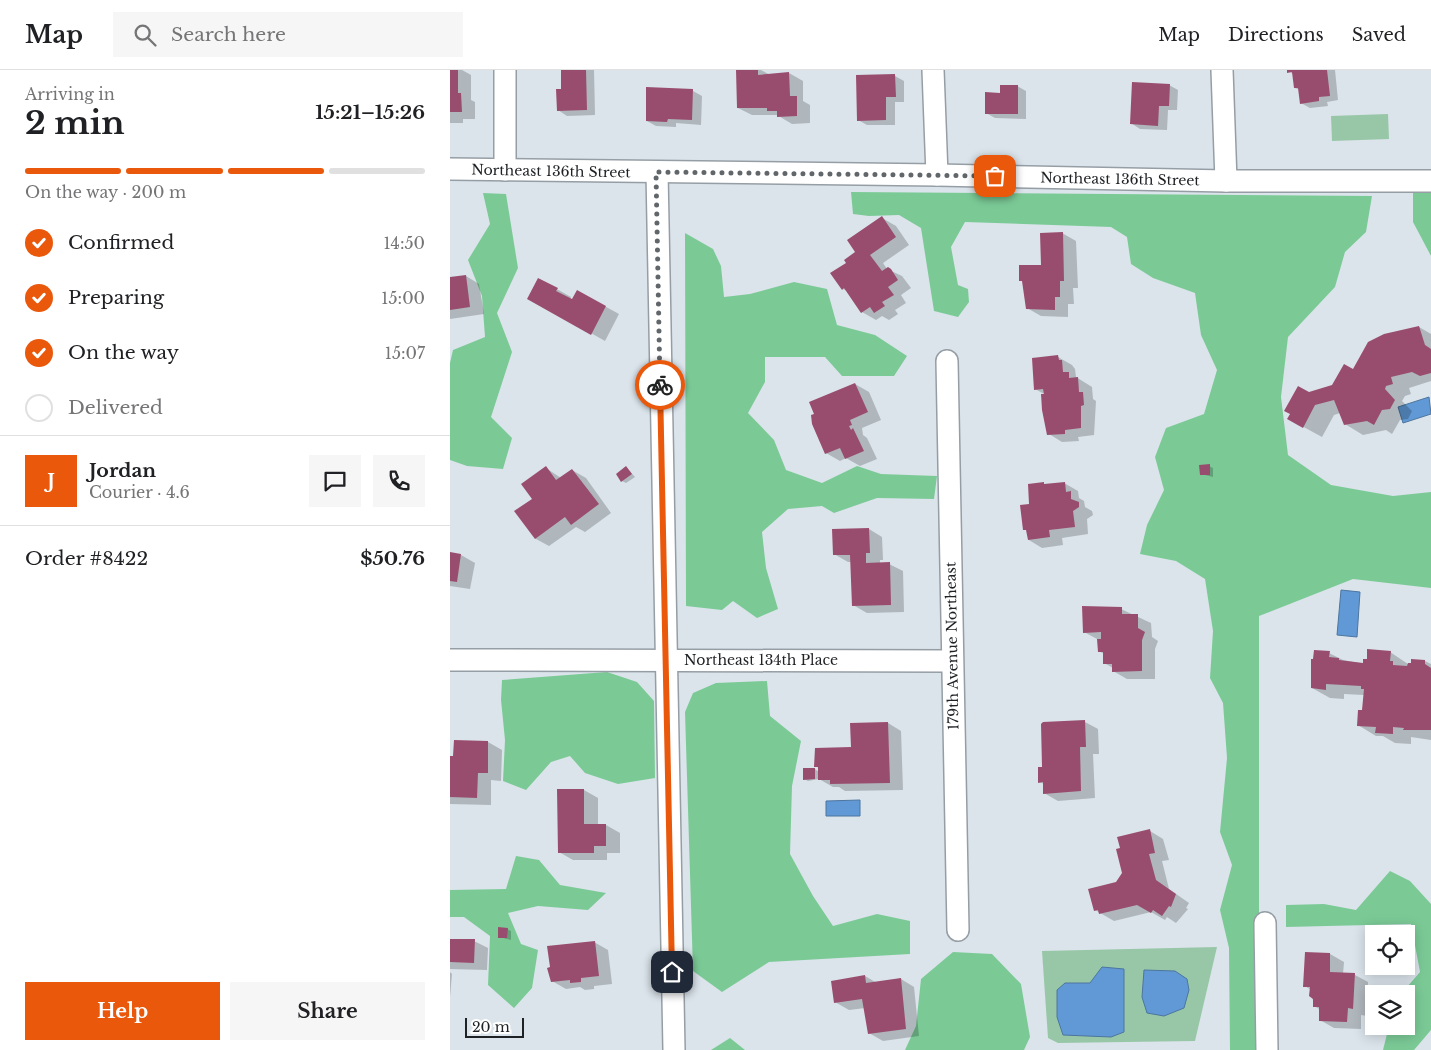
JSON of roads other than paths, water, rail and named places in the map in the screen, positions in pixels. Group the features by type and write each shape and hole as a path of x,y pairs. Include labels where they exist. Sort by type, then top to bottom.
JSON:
{"street":[{"path":"505,70 505,170"},
{"path":"933,70 937,175"},
{"path":"1222,70 1226,181"},
{"name":"Northeast 136th Street","path":"450,170 937,175 1226,181 1431,181"},
{"path":"656,172 674,1050"},
{"name":"179th Avenue Northeast","path":"947,361 958,930"},
{"name":"Northeast 134th Place","path":"450,660 952,661"},
{"path":"1265,923 1267,1050"}],"water":[{"path":"1429,397 1431,414 1403,423 1398,407"},
{"path":"1341,590 1360,592 1357,637 1337,635"},
{"path":"860,800 860,816 826,816 826,801"},
{"path":"1102,967 1124,969 1124,1032 1111,1037 1063,1035 1057,1017 1057,990 1065,983 1090,983"},
{"path":"1144,970 1175,971 1187,979 1189,990 1184,1008 1164,1016 1147,1013 1142,997"}]}
